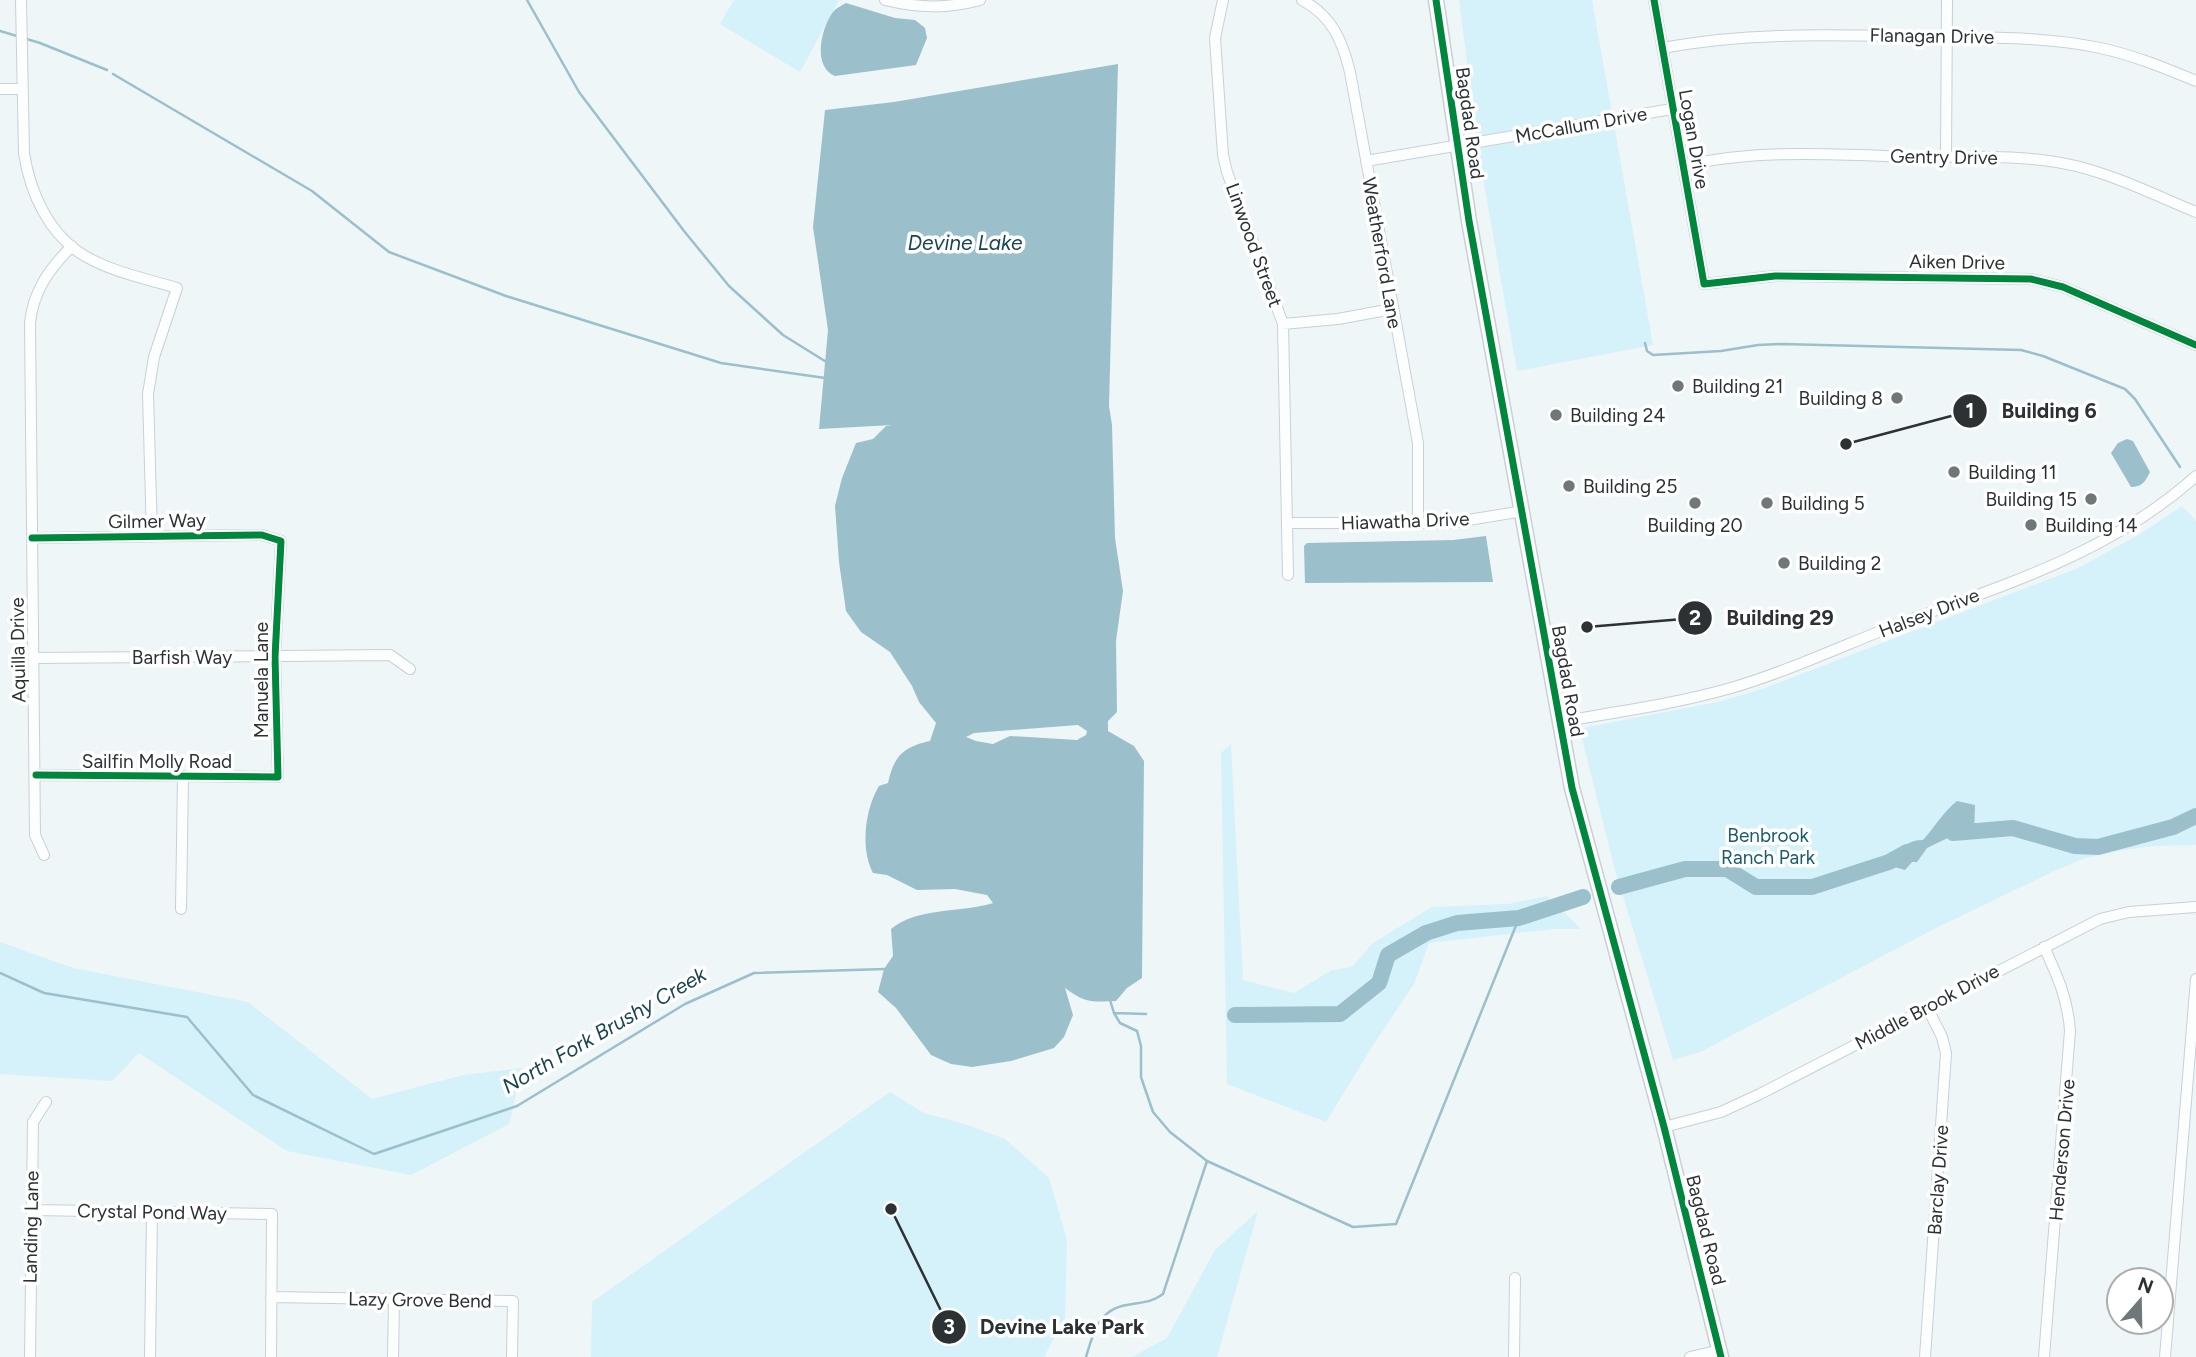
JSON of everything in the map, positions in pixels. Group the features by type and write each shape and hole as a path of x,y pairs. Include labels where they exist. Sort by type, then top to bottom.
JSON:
{"street":[{"path":"21,0 24,153 28,176 36,196 51,223 85,256 177,288 155,357 148,394 152,537"},
{"path":"885,0 937,8 980,0"},
{"name":"Linwood Street","path":"1223,0 1215,38 1223,155 1283,324 1288,575"},
{"name":"Weatherford Lane","path":"1302,0 1326,18 1340,39 1350,72 1418,443 1418,523"},
{"name":"Bagdad Road","path":"1436,0 1457,146 1572,788 1664,1128 1720,1354"},
{"name":"Logan Drive","path":"1654,0 1704,284"},
{"path":"1946,157 1947,0"},
{"name":"Flanagan Drive","path":"1663,48 1703,40 1761,35 1978,36 2062,41 2102,48 2147,61 2196,81"},
{"path":"0,89 23,89"},
{"name":"McCallum Drive","path":"1366,161 1672,109"},
{"name":"Gentry Drive","path":"1684,166 1707,160 1771,154 2045,160 2101,173 2196,212"},
{"name":"Aquilla Drive","path":"44,855 34,835 36,775 31,315 41,283 72,246"},
{"name":"Aiken Drive","path":"1704,284 1775,276 2031,279 2063,287 2196,345"},
{"path":"1283,324 1338,319 1392,309"},
{"name":"Halsey Drive","path":"1559,722 1666,703 1741,684 2067,560 2131,526 2165,503 2196,476"},
{"name":"Hiawatha Drive","path":"1287,523 1450,523 1523,511"},
{"name":"Gilmer Way","path":"32,538 262,536 281,541"},
{"name":"Manuela Lane","path":"278,777 275,657 281,541"},
{"name":"Barfish Way","path":"34,658 390,656 410,669"},
{"name":"Sailfin Molly Road","path":"36,775 278,777"},
{"path":"181,909 183,776"},
{"name":"Middle Brook Drive","path":"1664,1128 1721,1112 1760,1094 2099,919 2129,912 2196,907"},
{"name":"Henderson Drive","path":"2043,1357 2070,1031 2069,1008 2044,947"},
{"path":"2165,1357 2196,983"},
{"name":"Barclay Drive","path":"1925,1357 1946,1062 1942,1037 1927,1007"},
{"name":"Landing Lane","path":"30,1357 33,1122 46,1102"},
{"name":"Crystal Pond Way","path":"32,1210 272,1214 271,1297"},
{"path":"150,1357 152,1212"},
{"path":"1514,1278 1514,1357"},
{"path":"271,1297 271,1357"},
{"name":"Lazy Grove Bend","path":"271,1297 513,1301 512,1357"},
{"path":"393,1357 394,1299"},
{"path":"1689,1357 1720,1354"}],"green space":[{"path":"734,0 839,0 800,72 720,24"},
{"path":"1459,0 1592,0 1653,345 1517,371 1480,161"},
{"name":"Benbrook Ranch Park","path":"2182,506 2196,521 2196,845 2155,846 2085,858 1936,928 1700,1052 1673,1060 1615,870 1580,731 1587,727 1718,702 1765,688 2078,568 2140,534"},
{"path":"1231,744 1243,980 1294,993 1332,970 1352,967 1373,943 1432,907 1508,904 1547,896 1581,929 1553,929 1429,943 1414,984 1326,1122 1227,1084 1221,753"},
{"path":"0,942 73,968 248,1002 372,1099 463,1075 522,1068 509,1124 411,1175 287,1151 139,1053 112,1081 0,1074"},
{"path":"890,1092 924,1113 1005,1139 1049,1178 1067,1240 1065,1318 1044,1357 591,1357 592,1302"},
{"path":"1258,1211 1217,1357 1132,1357 1167,1338 1215,1250"}],"water":[{"path":"846,3 895,18 915,20 925,28 927,38 916,65 835,76 828,71 821,56 822,37 833,12"},
{"name":"Devine Lake","path":"1118,64 1109,406 1112,425 1115,538 1123,591 1116,641 1117,712 1108,721 1108,731 1134,746 1144,761 1142,978 1127,988 1116,1001 1089,1000 1065,988 1073,1015 1064,1037 1054,1048 1011,1061 972,1067 951,1064 931,1055 896,1008 878,992 884,969 893,956 891,929 914,917 993,903 987,895 955,889 917,890 887,875 873,873 869,863 865,841 874,795 879,786 888,783 893,766 901,754 913,746 930,741 936,723 919,702 890,652 861,632 846,611 835,506 842,478 856,443 873,439 886,426 892,425 819,429 828,330 813,227 825,110 894,102","holes":["1078,725 1087,731 1086,735 1077,740 1010,736 993,744 966,737 974,733"]},
{"path":"2127,439 2133,441 2150,472 2143,483 2135,487 2131,487 2111,453 2118,443"},
{"path":"1486,536 1493,582 1305,583 1304,546 1307,543 1453,540"},
{"path":"1957,801 1975,805 1974,836 1954,835 1927,848 1917,862 1912,862 1905,870 1891,866 1889,860 1896,853 1909,843 1923,840"}],"waterway":[{"path":"527,0 579,92 729,286 783,335 828,363"},
{"path":"0,31 40,43 107,70"},
{"path":"113,74 312,191 389,252 506,296 721,363 825,378"},
{"path":"1645,343 1647,351 1653,355 1782,344 2021,350 2043,356 2125,389 2135,399 2180,467"},
{"name":"North Fork Brushy Creek","path":"1953,833 2013,828 2075,846 2098,847 2173,827 2196,816"},
{"name":"North Fork Brushy Creek","path":"1619,887 1685,869 1727,869 1756,887 1812,887 1889,862 1907,852"},
{"name":"North Fork Brushy Creek","path":"1235,1015 1340,1014 1379,983 1388,955 1426,933 1457,923 1519,918 1583,897"},
{"path":"1114,1013 1120,1023 1137,1031 1141,1046 1141,1077 1153,1112 1170,1132 1207,1161 1353,1227 1396,1224 1519,918"},
{"name":"North Fork Brushy Creek","path":"0,973 44,993 187,1017 253,1095 374,1154 517,1106 685,1004 754,973 885,969"},
{"name":"North Fork Brushy Creek","path":"1110,1000 1114,1013 1146,1014"},
{"path":"1086,1357 1095,1331 1110,1311 1117,1307 1150,1301 1163,1294 1207,1161"}],"cycle path":[{"path":"1436,0 1469,221 1572,788 1664,1127 1721,1357"},
{"path":"1654,0 1704,284 1775,276 2031,279 2063,287 2196,345"},
{"path":"32,538 262,535 281,541 275,657 278,777 36,775"}],"place":[{"name":"Building 21","path":"1678,386"},
{"name":"Building 8","path":"1897,398"},
{"name":"Building 24","path":"1556,415"},
{"name":"Building 6","path":"1846,444"},
{"name":"Building 11","path":"1954,472"},
{"name":"Building 25","path":"1569,486"},
{"name":"Building 15","path":"2091,499"},
{"name":"Building 20","path":"1695,503"},
{"name":"Building 5","path":"1767,503"},
{"name":"Building 14","path":"2031,525"},
{"name":"Building 2","path":"1784,563"},
{"name":"Building 29","path":"1587,627"},
{"name":"Devine Lake Park","path":"891,1209"}]}
